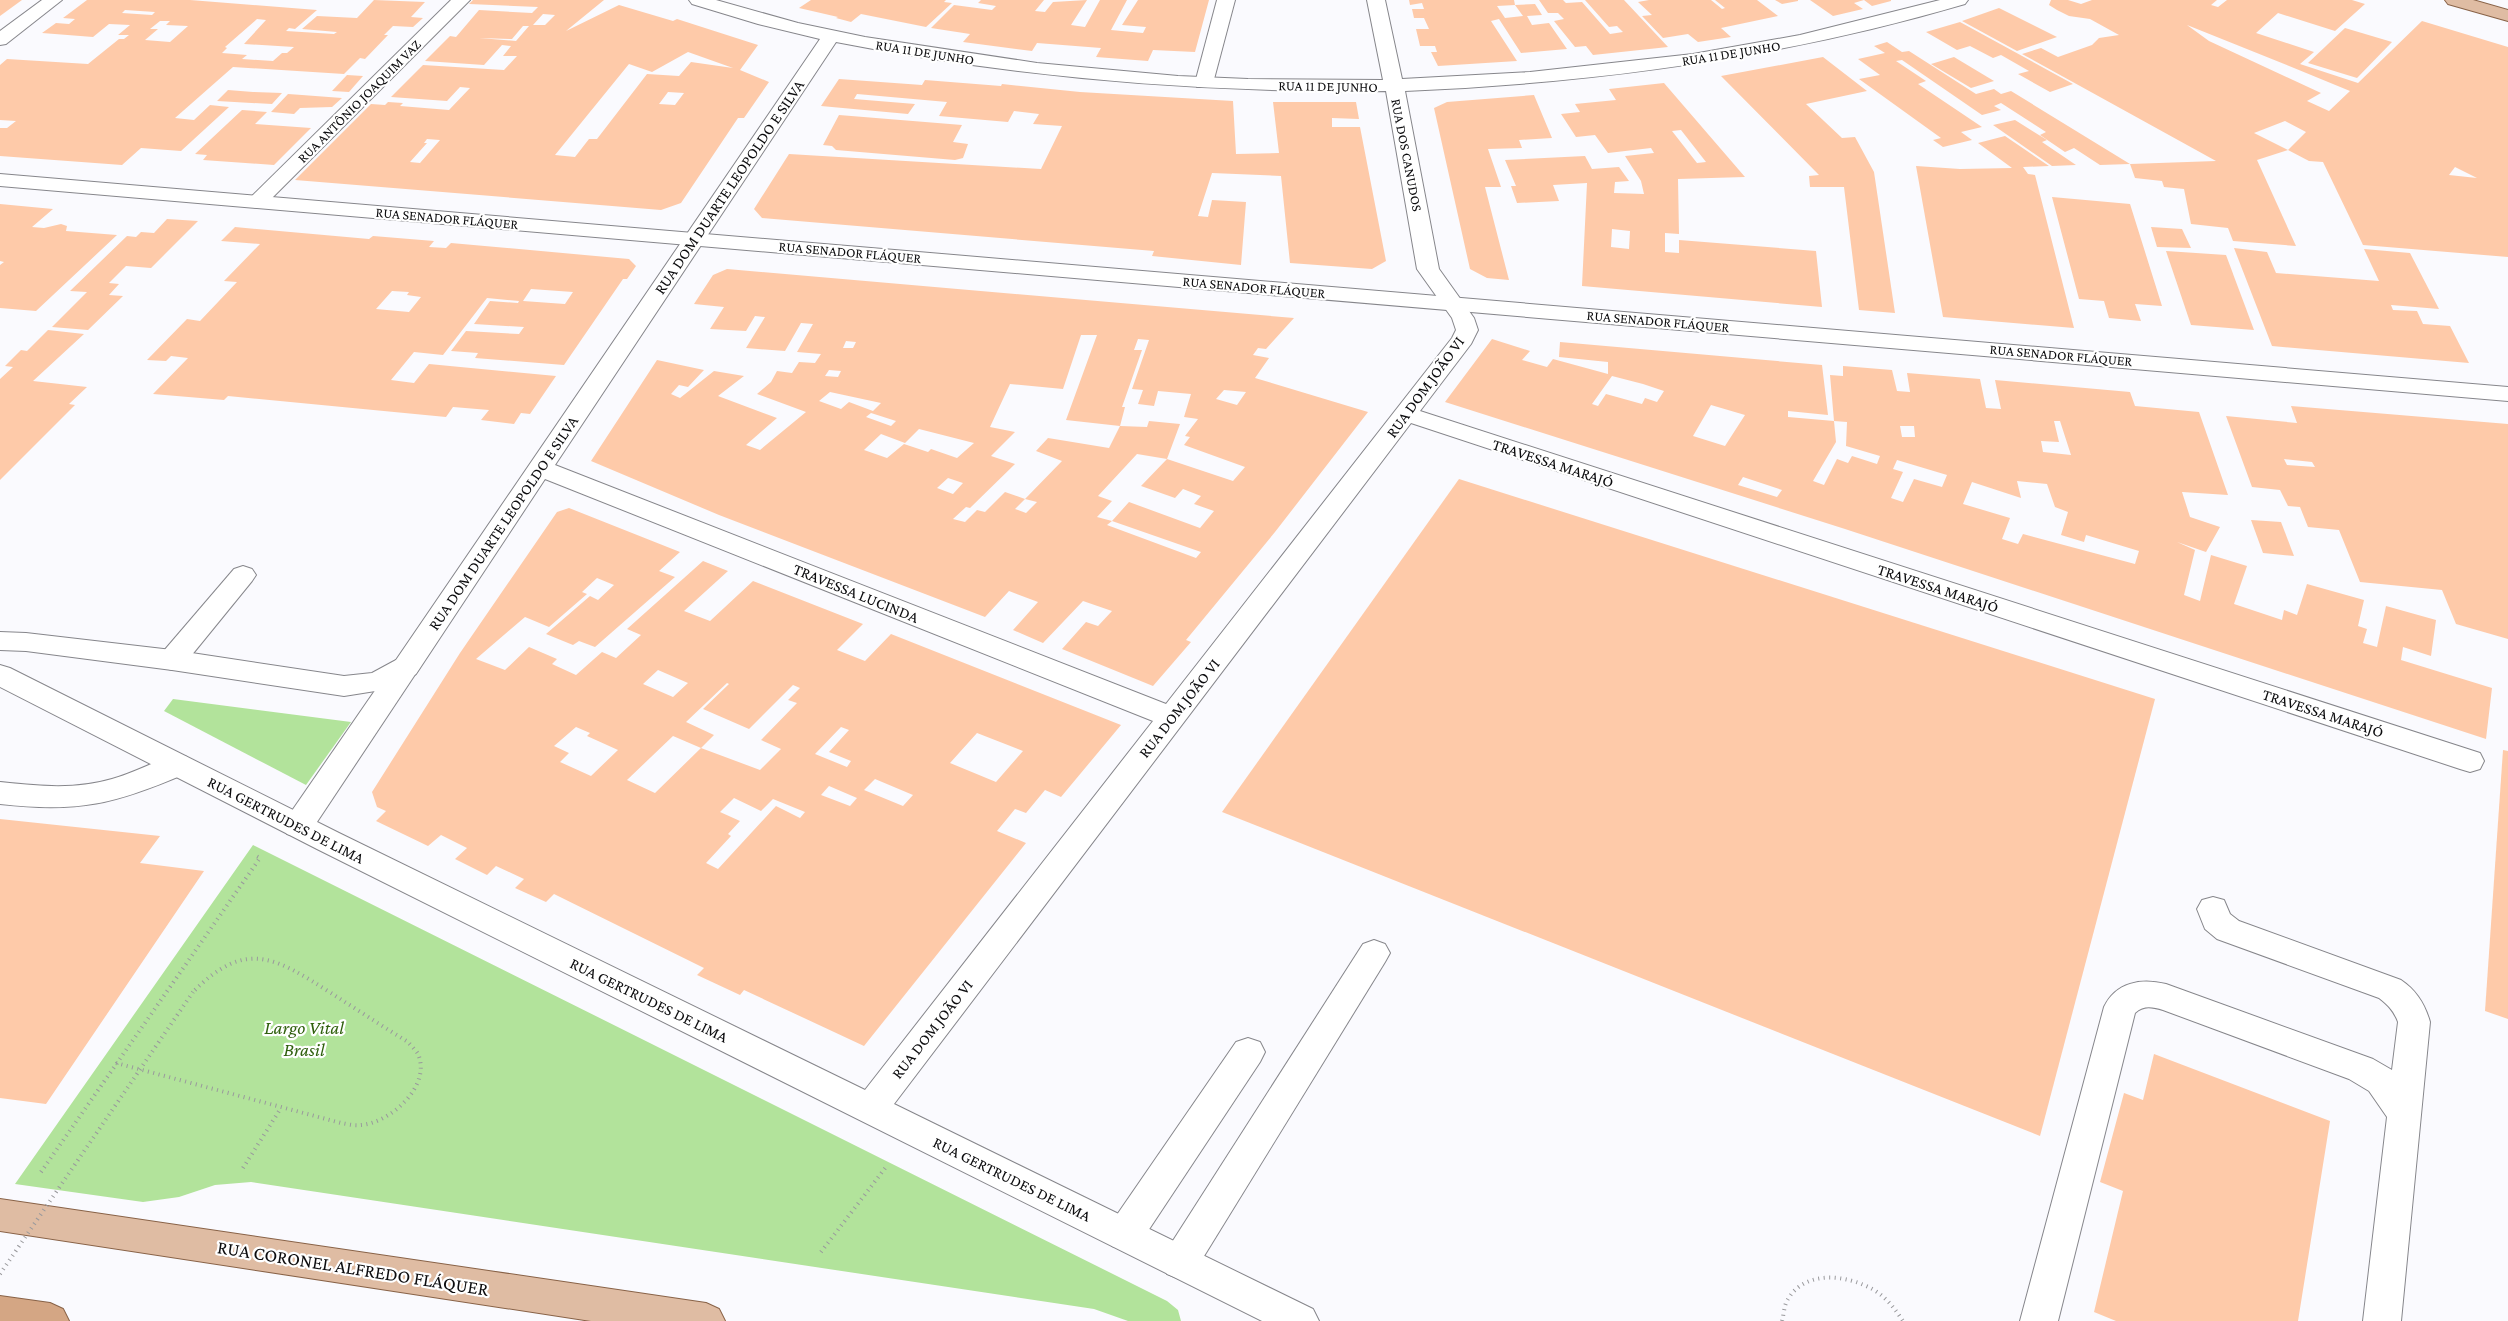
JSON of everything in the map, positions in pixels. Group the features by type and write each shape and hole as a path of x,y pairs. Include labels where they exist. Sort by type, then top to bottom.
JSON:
{"highway":[{"path":"0,1313 50,1321"}],"main road":[{"path":"2454,0 2508,16"},
{"name":"RUA CORONEL ALFREDO FLÁQUER","path":"0,1215 706,1321"}],"street":[{"path":"0,40 53,0"},
{"name":"RUA ANTÔNIO JOAQUIM VAZ","path":"257,202 461,0"},
{"name":"RUA 11 DE JUNHO","path":"698,0 744,15 830,36 1008,66 1101,76 1204,83 1394,87 1582,74 1723,56 1857,29 1959,0"},
{"path":"1204,83 1226,0"},
{"name":"RUA DOS CANUDOS","path":"1376,0 1428,269 1453,304"},
{"name":"RUA DOM DUARTE LEOPOLDO E SILVA","path":"0,641 26,642 172,660 344,686 378,682 406,667 830,36"},
{"name":"RUA SENADOR FLÁQUER","path":"0,180 2508,394"},
{"name":"RUA DOM JOÃO VI","path":"870,1109 1463,338 1467,330 1463,318 1453,304"},
{"name":"TRAVESSA MARAJÓ","path":"1406,414 2470,761"},
{"name":"TRAVESSA LUCINDA","path":"540,468 1172,717"},
{"path":"172,660 243,575"},
{"path":"298,826 406,667"},
{"name":"RUA GERTRUDES DE LIMA","path":"0,675 262,809 1300,1321"},
{"path":"0,793 48,798 78,797 135,783 177,765"},
{"path":"2212,909 2216,920 2228,930 2390,989 2404,998 2414,1022 2382,1321"},
{"path":"1180,1262 1374,953"},
{"path":"2040,1319 2120,1006 2129,997 2144,992 2166,997 2361,1069 2381,1082 2405,1116"},
{"path":"1124,1234 1248,1052"}],"path":[{"path":"32,1176 41,1172 260,858 234,845 262,809"},
{"path":"0,1274 193,992 208,976 226,964 247,958 268,958 287,965 408,1042 418,1054 421,1069 416,1086 402,1103 384,1116 362,1125 341,1123 282,1108 116,1063"},
{"path":"243,1168 282,1108"},
{"path":"821,1252 913,1130"},
{"path":"1782,1321 1787,1303 1795,1290 1808,1281 1842,1276 1876,1290 1891,1302 1903,1321"}],"green space":[{"path":"173,699 351,722 306,785 164,711"},
{"name":"Largo Vital Brasil","path":"253,845 1167,1301 1178,1310 1181,1321 1128,1321 1094,1309 251,1182 215,1185 179,1197 143,1202 15,1184"}],"building":[{"path":"0,0 22,0 0,16"},
{"path":"87,0 190,0 317,10 295,29 289,28 286,31 334,34 337,32 302,29 317,16 357,18 374,0 425,2 411,17 423,18 413,27 393,26 384,35 388,35 365,59 360,58 344,74 233,67 175,118 194,120 210,105 229,107 181,151 141,148 122,165 0,156 0,128 7,128 16,121 0,120 0,65 7,59 88,64 119,39 124,39 129,35 118,35 130,25 109,24 93,37 42,33 56,23 69,24 75,19 63,18","holes":["125,10 155,12 152,15 122,13","257,19 266,20 244,44 294,47 287,53 282,53 273,61 242,59 247,55 222,53 227,48 225,47","160,21 170,21 166,25 188,26 170,42 145,40 158,29 150,29"]},
{"path":"473,0 604,0 566,31 619,5 673,21 677,19 758,45 740,70 769,82 744,118 738,118 681,203 661,210 295,180 371,104 403,103 400,106 449,110 470,88 460,87 447,101 391,97 423,65 504,70 517,56 503,56 511,46 502,45 484,65 425,61 450,36 456,37 479,10 532,13 538,7 469,4","holes":["543,14 555,15 545,25 533,25","523,26 529,26 516,41 479,38 512,39","688,52 733,68 691,62 679,76 647,74 597,139 589,139 575,157 555,155 629,64 652,72","668,92 684,93 675,105 659,104","427,139 440,140 420,163 410,162 427,143 424,143"]},
{"path":"811,0 946,0 944,2 952,3 926,27 861,14 851,22 799,8"},
{"path":"981,0 1044,0 1035,11 1045,12 1053,2 1087,0 1071,25 1085,27 1100,0 1127,0 1111,30 1143,33 1146,27 1122,25 1138,0 1209,0 1195,52 1153,50 1148,61 1096,57 1101,48 1037,43 1032,51 963,42 970,34 931,28 954,5 992,10 996,6 978,3"},
{"path":"1409,0 1514,0 1515,5 1535,4 1542,15 1527,16 1532,25 1549,23 1567,49 1521,53 1499,19 1491,21 1517,61 1438,66 1431,52 1437,52 1435,46 1420,46 1416,29 1429,29 1424,18 1414,18 1412,9 1424,9 1422,3 1410,5","holes":["1515,5 1523,16 1505,18 1497,6"]},
{"path":"1539,0 1563,0 1566,3 1582,2 1610,34 1623,32 1617,26 1609,27 1585,0 1624,0 1668,47 1593,55 1586,46 1575,47 1554,21 1564,19 1558,13 1548,13"},
{"path":"1649,0 1711,0 1722,9 1725,8 1715,0 1757,0 1778,16 1721,28 1731,37 1698,42 1688,34 1663,38 1642,16 1652,15 1638,2"},
{"path":"1775,0 1798,0 1798,1 1782,4"},
{"path":"1810,0 1864,0 1854,3 1863,9 1833,16"},
{"path":"1864,0 1891,0 1891,1 1872,6"},
{"path":"2051,0 2068,0 2081,4 2092,0 2217,0 2211,5 2218,7 2227,0 2352,0 2365,4 2335,31 2278,13 2256,33 2314,52 2300,64 2358,83 2422,21 2508,47 2508,257 2363,245 2323,162 2309,161 2288,150 2257,160 2296,246 2233,241 2228,228 2191,224 2184,189 2164,187 2162,181 2135,178 2130,164 2216,161 2022,54 2041,48 2058,57 2092,45 2099,38 2119,35 2090,19 2069,16 2049,5","holes":["2187,25 2294,68 2350,91 2329,111 2307,101 2321,93 2209,41","2285,121 2306,132 2288,150 2254,133","2455,167 2477,178 2449,175"]},
{"path":"1999,8 2057,37 2017,51 1962,21"},
{"path":"1960,22 2073,84 2050,92 2018,74 2029,71 2001,55 1993,58 1970,46 1957,50 1926,32"},
{"path":"2345,28 2392,42 2357,78 2308,63"},
{"path":"1887,42 1902,52 1909,51 1976,94 1994,89 2001,94 2011,91 2130,164 2100,165 2074,148 2065,152 2040,135 2046,132 2001,103 1994,106 2001,110 1982,115 1902,60 1896,61 1926,81 1918,84 1982,127 1961,132 1972,140 1943,147 1933,140 1941,138 1859,79 1880,75 1858,59 1885,53 1874,46"},
{"path":"1823,57 1867,91 1806,104 1842,138 1855,137 1874,172 1895,313 1859,310 1844,187 1810,187 1809,176 1819,175 1721,76"},
{"path":"1954,57 1994,81 1971,88 1931,64"},
{"path":"347,75 363,76 349,92 332,91"},
{"path":"839,79 922,85 925,80 1001,86 1002,84 1080,92 1233,101 1236,154 1279,153 1273,102 1356,102 1359,119 1332,118 1332,127 1360,127 1386,261 1372,269 1290,263 1281,176 1212,173 1198,216 1208,217 1212,200 1246,202 1241,265 1152,256 1154,251 762,218 754,209 789,154 1041,169 1062,126 1033,124 1039,114 1014,111 1008,122 939,116 947,102 857,94 854,99 915,104 908,114 821,106"},
{"path":"1664,83 1745,177 1678,179 1679,234 1665,233 1665,252 1679,253 1679,240 1816,251 1822,307 1582,286 1587,183 1553,185 1559,201 1517,203 1511,186 1516,186 1505,160 1585,156 1592,169 1619,167 1629,181 1615,182 1614,193 1644,194 1641,181 1625,156 1654,153 1651,148 1608,153 1595,135 1576,137 1561,114 1580,112 1575,104 1616,100 1609,89","holes":["1681,130 1706,162 1697,163 1672,131","1612,229 1630,231 1629,249 1611,247"]},
{"path":"228,90 282,93 272,104 217,101"},
{"path":"288,94 342,98 332,107 300,108 294,114 271,112"},
{"path":"1534,95 1552,138 1519,140 1522,148 1488,149 1501,187 1485,187 1509,280 1487,278 1470,269 1434,108 1447,102"},
{"path":"242,110 267,112 255,124 311,128 274,165 203,160 207,155 195,154"},
{"path":"839,115 962,125 953,142 968,144 963,158 955,160 836,150 832,146 823,145"},
{"path":"2015,120 2047,140 2042,142 2076,165 2052,166 1993,125"},
{"path":"2005,136 2049,166 2023,167 2028,174 2035,175 2074,328 1943,317 1916,166 1960,169 2012,168 1978,143"},
{"path":"2052,197 2130,204 2162,306 2135,304 2141,321 2109,318 2104,301 2079,299"},
{"path":"0,204 53,209 32,227 44,228 61,224 67,226 66,231 117,235 36,311 0,308 0,265 4,262 0,261"},
{"path":"167,219 198,221 151,268 126,266 109,283 119,284 109,295 123,296 88,330 52,327 87,292 70,291 127,236 136,237 141,232 154,233"},
{"path":"235,227 369,239 373,236 434,241 429,247 446,248 451,243 629,259 636,266 627,279 623,279 564,365 475,358 478,353 451,351 466,331 519,334 524,327 474,324 490,301 518,303 519,301 487,298 443,355 414,352 391,380 414,383 429,364 556,376 530,414 521,413 514,424 481,420 489,410 453,407 446,417 228,396 224,400 153,394 188,358 171,356 166,361 147,360 187,319 200,321 237,282 224,281 260,244 221,241","holes":["531,289 573,292 565,304 523,301","392,291 409,292 407,295 421,297 409,312 376,309"]},
{"path":"2151,227 2182,229 2191,248 2157,247"},
{"path":"2234,248 2267,252 2276,273 2379,281 2364,249 2410,253 2439,309 2391,305 2393,310 2417,311 2423,324 2450,326 2469,363 2272,346"},
{"path":"2166,251 2226,255 2254,330 2191,325"},
{"path":"727,269 1294,318 1266,349 1258,348 1253,355 1269,358 1255,378 1368,412 1275,532 1186,640 1191,642 1153,686 1062,649 1086,622 1098,626 1112,611 1083,601 1043,643 1013,630 1038,602 1009,591 985,617 719,515 591,461 657,360 704,370 688,387 679,385 671,394 680,398 714,371 744,376 718,396 777,418 746,445 760,450 806,412 757,394 771,382 777,371 792,373 799,362 815,363 821,354 797,352 813,324 801,323 785,351 746,348 765,317 755,316 746,331 710,329 724,307 694,304 713,275","holes":["1081,335 1097,335 1066,420 1120,426 1109,448 1048,438 1036,451 1062,461 1025,499 1005,492 985,512 977,510 965,522 953,519 966,507 970,508 1015,464 991,456 1015,432 990,427 1010,384 1063,389","1138,339 1149,340 1132,389 1143,390 1138,404 1154,406 1158,391 1191,394 1184,417 1198,419 1185,436 1190,437 1184,445 1245,467 1233,481 1167,459 1180,424 1149,421 1147,427 1120,426 1125,407 1122,407 1142,350 1134,350","846,341 856,342 853,348 843,348","829,370 841,371 838,377 825,376","1224,390 1246,392 1237,405 1216,399","830,392 881,403 873,411 849,402 841,409 819,401","871,413 896,421 891,426 866,417","919,429 974,443 957,458 931,449 928,452 904,444 887,458 864,450 881,434 905,443","1137,454 1167,459 1141,486 1175,498 1183,489 1201,496 1194,504 1214,511 1200,528 1129,502 1112,521 1097,517 1112,501 1098,496","948,478 963,483 953,494 937,488","1025,499 1037,502 1026,513 1015,509","1112,521 1201,552 1196,558 1107,525"]},
{"path":"48,330 84,334 33,381 87,387 69,404 75,405 0,480 0,379 13,367 5,366 21,350 27,351"},
{"path":"1492,339 1530,351 1522,360 1547,367 1553,359 1608,374 1608,362 1559,357 1560,342 1822,365 1828,415 1788,411 1788,417 1834,421 1830,375 1843,376 1843,366 1892,370 1897,391 1910,392 1907,373 1980,379 1986,408 2001,409 1995,380 2130,392 2135,406 2199,412 2228,495 2182,492 2190,517 2220,527 2206,552 2177,542 2195,550 2184,595 2200,601 2211,555 2247,566 2234,604 2282,620 2284,610 2297,615 2307,584 2364,600 2358,626 2367,629 2363,643 2377,647 2386,606 2436,620 2431,656 2403,647 2401,660 2492,688 2486,739 1845,529 1445,402","holes":["1612,376 1664,391 1657,402 1645,398 1642,404 1606,394 1598,406 1592,404","1711,405 1745,415 1725,446 1693,436","1834,421 1847,422 1846,446 1880,456 1877,464 1852,456 1848,463 1837,459 1824,485 1813,481 1836,442","2054,421 2060,421 2071,455 2043,452 2041,441 2059,442","1900,426 1914,426 1915,437 1902,437","1897,460 1947,475 1942,487 1914,479 1903,502 1891,498 1903,472 1893,469","1743,477 1782,490 1777,497 1738,485","2017,481 2047,484 2055,507 2068,512 2061,535 2084,542 2086,535 2139,551 2135,564 2023,534 2018,544 2002,539 2010,518 1963,504 1972,482 2021,498"]},
{"path":"2291,406 2508,424 2508,639 2456,624 2442,590 2360,582 2339,530 2308,527 2300,507 2288,506 2280,490 2252,487 2226,416 2297,423","holes":["2284,459 2312,462 2315,467 2287,465"]},
{"path":"1459,479 2155,699 2040,1136 1222,812"},
{"path":"569,508 680,552 659,571 675,577 595,647 579,641 573,645 546,634 590,596 598,600 614,585 597,578 582,592 587,594 549,627 525,617 476,659 505,670 529,647 557,659 552,664 576,675 602,652 616,658 641,635 627,629 703,561 728,571 684,611 710,621 753,581 863,624 837,650 865,661 891,634 1121,725 1061,797 1045,790 1026,813 1015,809 997,831 1026,843 864,1046 744,990 740,995 697,975 704,968 554,894 546,902 515,888 524,879 496,866 487,875 455,859 467,848 441,835 428,846 376,821 386,811 377,807 372,792 460,653 557,512","holes":["658,670 688,683 673,697 643,684","727,683 729,684 703,709 749,729 793,685 800,688 788,700 797,703 761,740 781,749 760,770 701,748 714,735 686,722","576,727 590,733 587,736 618,750 591,776 560,762 569,753 554,746","841,727 849,730 829,752 851,761 847,767 815,754","977,733 1023,751 996,782 950,763","673,736 701,748 655,793 627,780","875,779 913,795 903,806 864,790","829,786 857,798 850,806 821,795","734,798 761,811 773,799 805,812 800,818 776,806 718,869 706,863 731,836 728,834 740,821 720,812"]},
{"path":"2251,520 2281,522 2294,556 2263,553"},
{"path":"2503,750 2508,751 2508,1019 2485,1011"},
{"path":"0,819 160,836 140,863 204,871 46,1104 0,1098"},
{"path":"2154,1054 2330,1121 2298,1321 2116,1321 2094,1312 2123,1191 2100,1182 2124,1093 2143,1100"}]}
